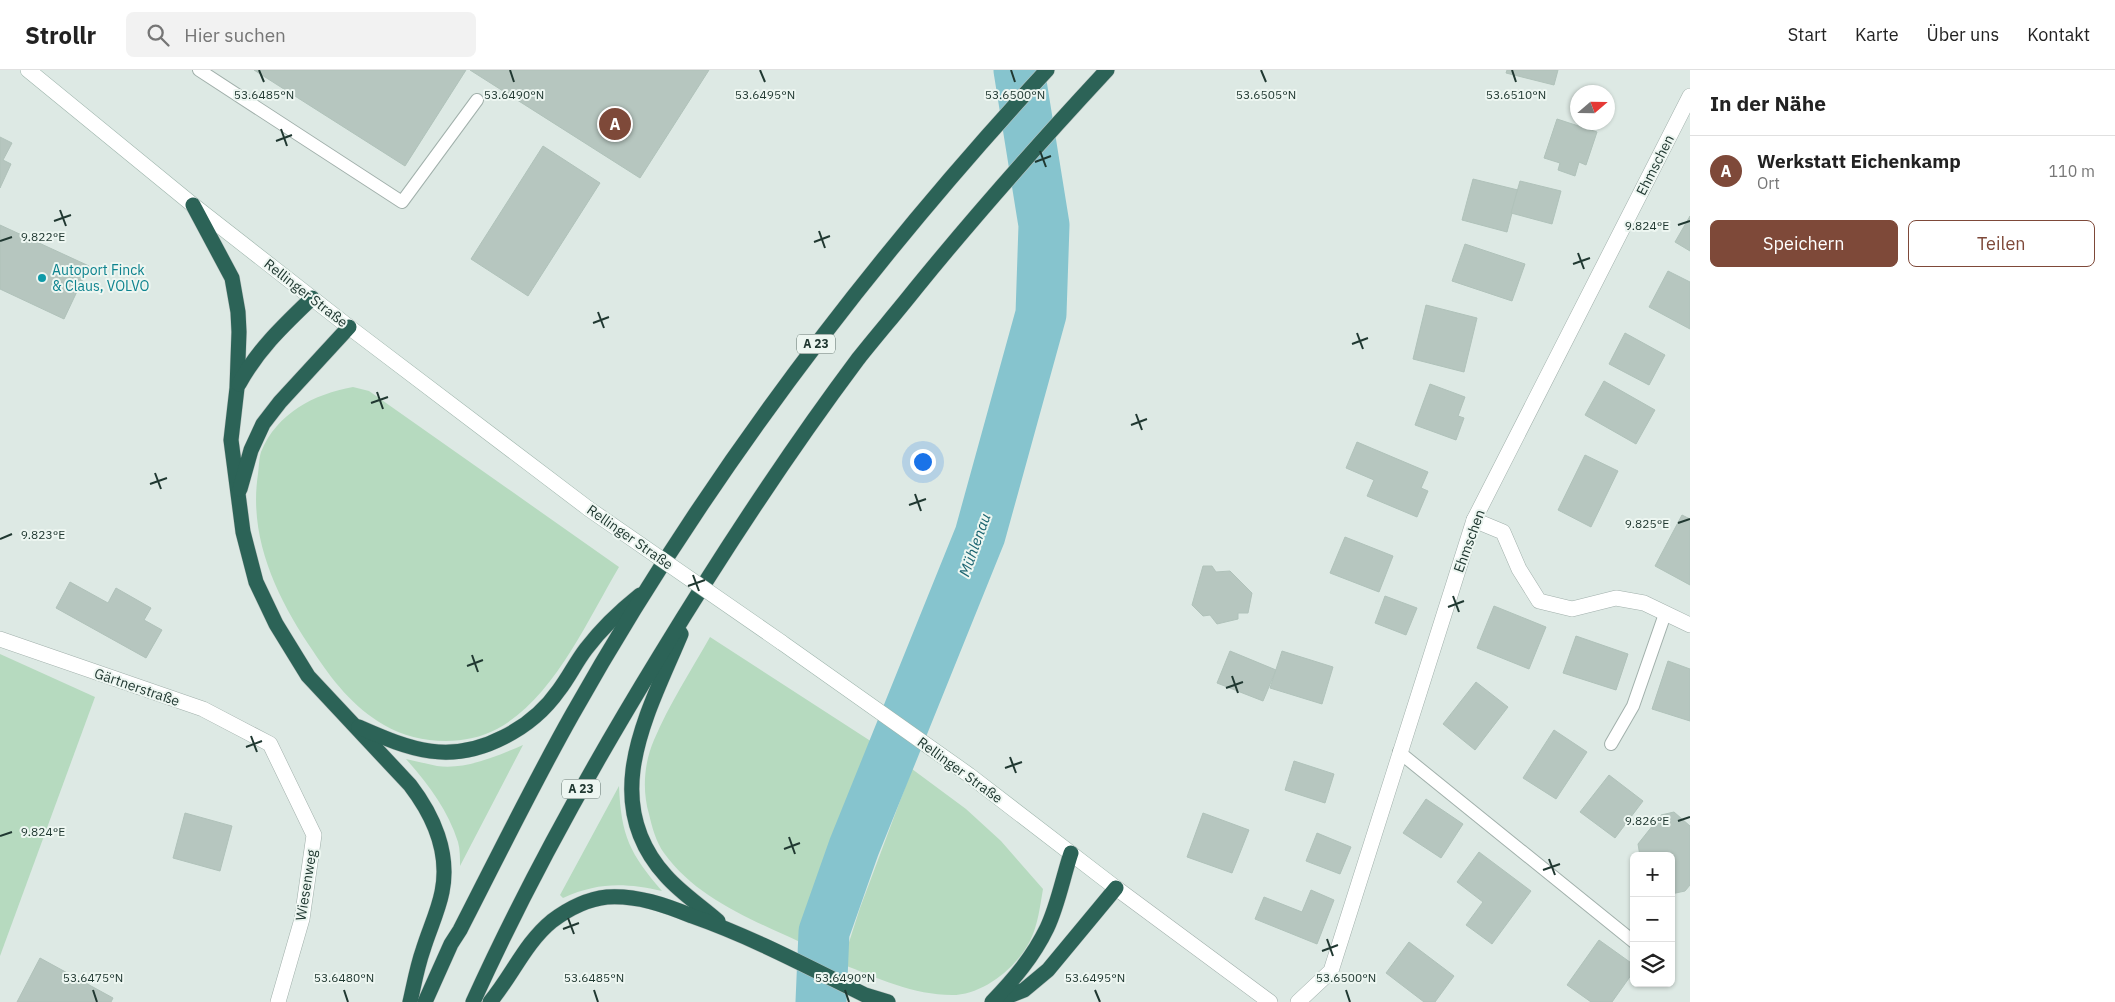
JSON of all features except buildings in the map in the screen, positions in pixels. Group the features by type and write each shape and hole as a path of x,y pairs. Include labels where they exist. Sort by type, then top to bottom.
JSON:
{"highway":[{"name":"A 23","path":"425,1002 451,944 572,714 648,589 734,457 824,333 1006,114 1047,70"},
{"name":"A 23","path":"473,1002 492,959 605,746 703,584 771,481 859,358 979,210 1107,70"},
{"path":"193,205 232,278 239,332 231,440 243,532 256,582 276,624 308,676 410,785 422,800 432,818 440,839 443,861 442,889 436,913 422,951 410,1002"},
{"path":"236,388 251,361 267,342 312,298"},
{"path":"238,495 251,450 263,424 280,402 349,327"},
{"path":"703,584 641,727 632,764 632,806 636,825 644,845 654,862 667,877 727,928"},
{"path":"351,723 387,740 424,750 448,753 487,746 514,732 544,708 560,690 586,649 616,614 648,589"},
{"path":"993,1002 1032,956 1048,926 1070,853"},
{"path":"993,1002 1024,990 1048,970 1116,888"},
{"path":"490,1002 538,935 553,921 586,901 607,897 642,899 727,928 865,995 888,1002"}],"street":[{"name":"Rellinger Straße","path":"28,70 193,205 349,327 589,509 838,681 969,775 1116,888 1270,1002"},
{"name":"Ehmschen","path":"1298,1002 1331,971 1474,520 1690,96"},
{"path":"1474,520 1503,532 1519,569 1539,601 1572,609 1616,598 1644,603 1690,625"},
{"name":"Gärtnerstraße","path":"0,639 203,709 270,744"},
{"name":"Wiesenweg","path":"270,744 314,835 302,920 278,1002"}],"lane":[{"path":"199,70 402,202 478,100"},
{"path":"1611,744 1633,706 1665,614"},
{"path":"1399,752 1630,939"}],"green space":[{"path":"353,387 369,391 619,567 581,634 552,679 517,716 484,735 455,741 425,739 397,731 384,725 362,710 344,692 313,651 288,611 269,568 257,522 256,498 261,452 277,426 298,408 324,395"},
{"path":"710,637 886,751 802,943 746,917 709,896 677,869 664,853 653,829 645,796 648,758 666,714"},
{"path":"0,654 95,697 0,956"},
{"path":"523,745 460,866 459,845 449,819 422,778 406,759 437,766 459,766 481,761"},
{"path":"912,769 966,809 1001,841 1043,889 1035,929 1024,951 1008,970 998,978 987,985 964,994 938,994 910,989 842,964 860,908"},
{"path":"619,786 622,818 629,843 642,866 662,891 624,885 588,889 563,898 560,895"}],"waterway":[{"name":"Mühlenau","path":"821,1002 824,932 854,847 980,535 1041,314 1044,225 1019,70"}],"place":[{"name":"Werkstatt Eichenkamp","path":"615,124"},
{"name":"Autoport Finck & Claus, VOLVO","path":"42,278"}]}
